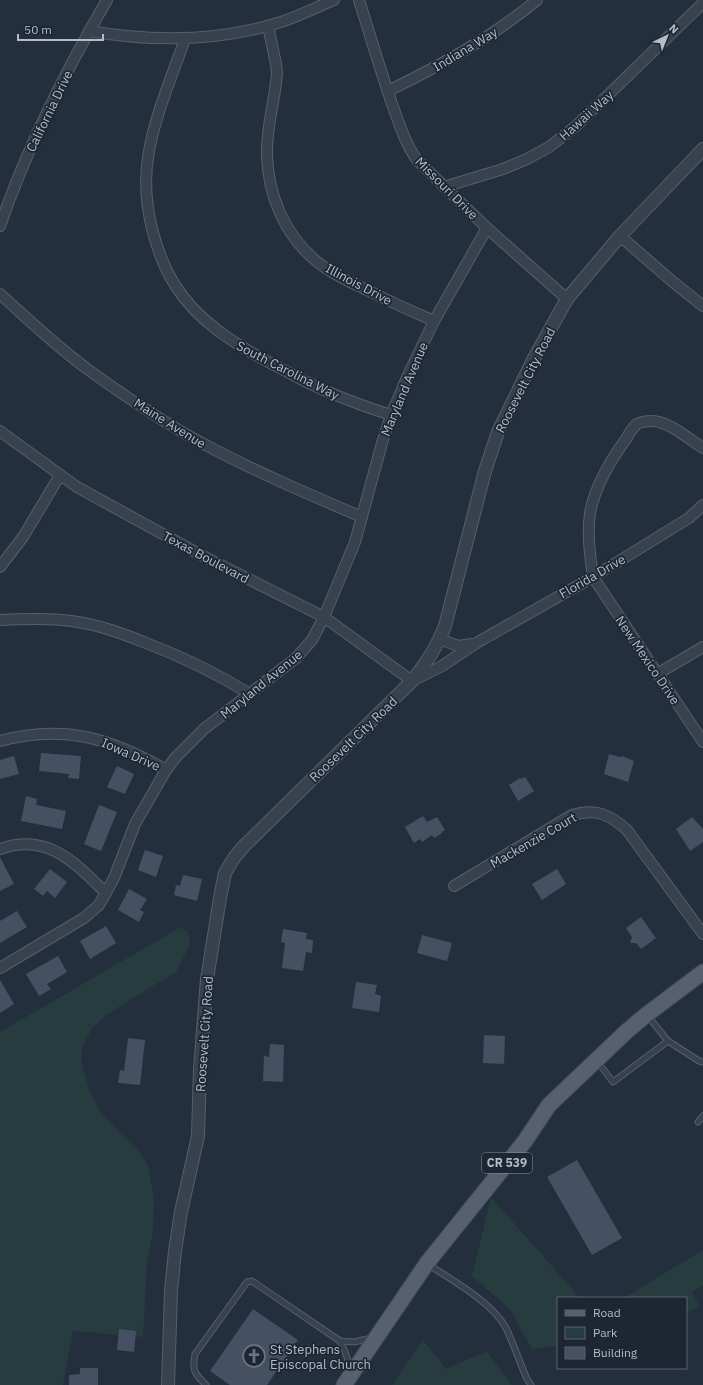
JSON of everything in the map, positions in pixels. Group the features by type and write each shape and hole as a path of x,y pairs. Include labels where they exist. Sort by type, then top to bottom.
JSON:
{"main road":[{"name":"CR 539","path":"346,1382 427,1263 525,1141 549,1105 627,1031 703,972"}],"street":[{"name":"California Drive","path":"0,226 7,205 36,135 89,31 107,0"},
{"path":"89,31 116,36 141,38 185,39 223,35 282,22 334,0"},
{"name":"Missouri Drive","path":"359,0 406,142 417,160 487,228 567,299"},
{"name":"Indiana Way","path":"388,91 463,52 512,20 537,0"},
{"name":"Hawaii Way","path":"444,187 509,166 527,159 549,147 576,126 703,3"},
{"name":"Illinois Drive","path":"268,26 277,73 267,141 267,156 271,189 282,217 305,250 326,268 342,278 434,322"},
{"name":"South Carolina Way","path":"185,39 156,124 149,151 147,167 146,201 154,237 168,273 179,290 199,315 212,327 232,341 324,391 391,416"},
{"name":"Roosevelt City Road","path":"168,1385 171,1291 175,1251 181,1212 198,1136 200,1069 207,979 225,873 234,858 246,844 412,681 433,653 445,626 485,471 498,432 533,360 567,299 620,236 703,148"},
{"name":"Maryland Avenue","path":"0,968 84,918 99,905 114,878 135,824 166,770 204,729 281,671 305,650 324,617 355,542 374,471 391,416 420,349 487,228"},
{"path":"620,236 703,306"},
{"name":"Maine Avenue","path":"0,294 39,330 89,371 169,424 201,443 231,458 362,517"},
{"path":"593,577 589,547 589,532 590,514 594,497 601,480 632,429 637,424 644,422 653,421 661,423 671,427 703,448"},
{"name":"Texas Boulevard","path":"0,431 77,487 201,555 324,617 412,681"},
{"path":"2,562 23,537 60,475"},
{"name":"Florida Drive","path":"412,681 442,666 478,642 593,577 689,518 703,505"},
{"name":"New Mexico Drive","path":"593,577 703,742"},
{"path":"0,620 61,620 93,624 125,634 186,658 250,694"},
{"name":"Florida Drive","path":"440,639 462,647 478,642"},
{"path":"657,674 703,647"},
{"name":"Iowa Drive","path":"0,741 44,734 81,735 99,739 121,747 166,770"},
{"name":"Mackenzie Court","path":"454,886 572,815 589,811 613,818 627,830 703,934"},
{"path":"0,849 23,844 34,845 57,851 76,864 106,893"}],"lane":[{"path":"646,1015 668,1041 699,1061 703,1062"},
{"path":"596,1060 613,1082 668,1041"},
{"path":"698,1122 703,1116"},
{"path":"427,1263 485,1303 495,1314 505,1327 531,1385"},
{"path":"206,1385 196,1375 193,1366 196,1354 247,1282 252,1280 340,1341 346,1354 349,1366 346,1382"},
{"path":"340,1341 354,1342 371,1339 382,1330"}],"green space":[{"path":"181,927 187,931 190,938 188,948 176,972 126,1002 93,1027 85,1041 81,1054 82,1067 90,1091 100,1111 122,1135 136,1147 148,1165 154,1199 153,1231 147,1262 143,1337 73,1331 63,1385 0,1385 0,1032"},
{"path":"491,1197 579,1297 557,1297 557,1346 532,1349 510,1309 472,1276"},
{"path":"703,1250 703,1286 692,1292 699,1306 687,1312 687,1297 626,1297"},
{"path":"423,1340 446,1369 487,1351 512,1385 392,1385"}],"building":[{"path":"41,753 81,756 79,779 68,778 69,774 39,771"},
{"path":"609,754 620,757 622,756 634,761 628,782 604,774"},
{"path":"14,756 19,774 0,779 0,760"},
{"path":"117,766 134,774 125,794 107,787"},
{"path":"525,777 534,791 518,801 509,785 520,778"},
{"path":"26,796 37,799 36,805 66,811 62,829 21,821"},
{"path":"99,805 117,812 101,851 84,844"},
{"path":"423,816 427,822 437,817 445,830 434,838 432,835 422,842 420,839 414,843 405,827"},
{"path":"692,817 703,829 703,842 690,851 676,829"},
{"path":"145,850 163,856 156,877 138,870"},
{"path":"0,857 14,884 0,891"},
{"path":"50,869 67,882 55,898 47,891 43,896 34,889"},
{"path":"557,869 566,884 542,900 532,884"},
{"path":"183,875 202,879 197,901 174,895 176,885 180,886"},
{"path":"129,889 147,899 140,910 144,912 139,922 118,910"},
{"path":"17,911 27,927 0,943 0,921"},
{"path":"641,917 656,938 641,949 636,943 630,943 632,937 626,928"},
{"path":"106,926 116,943 90,959 80,941"},
{"path":"283,929 307,933 306,939 313,940 312,953 306,952 303,971 282,968 285,943 281,942"},
{"path":"422,935 452,943 447,961 417,953"},
{"path":"58,956 67,972 47,984 51,989 39,996 26,974"},
{"path":"0,980 14,1004 0,1013"},
{"path":"356,982 377,985 375,994 381,996 379,1012 352,1008"},
{"path":"484,1035 505,1036 504,1064 483,1063"},
{"path":"128,1038 145,1040 140,1085 118,1083 120,1070 124,1071"},
{"path":"270,1044 284,1045 283,1082 263,1081 264,1056 269,1057"},
{"path":"577,1160 622,1238 592,1255 547,1177"},
{"name":"St Stephens Episcopal Church","path":"253,1309 298,1340 267,1385 230,1385 210,1371"},
{"path":"119,1329 136,1331 134,1352 117,1350"},
{"path":"80,1368 98,1368 98,1385 69,1385 69,1375 80,1374"}],"place":[{"name":"St Stephens Episcopal Church","path":"254,1356"}]}
